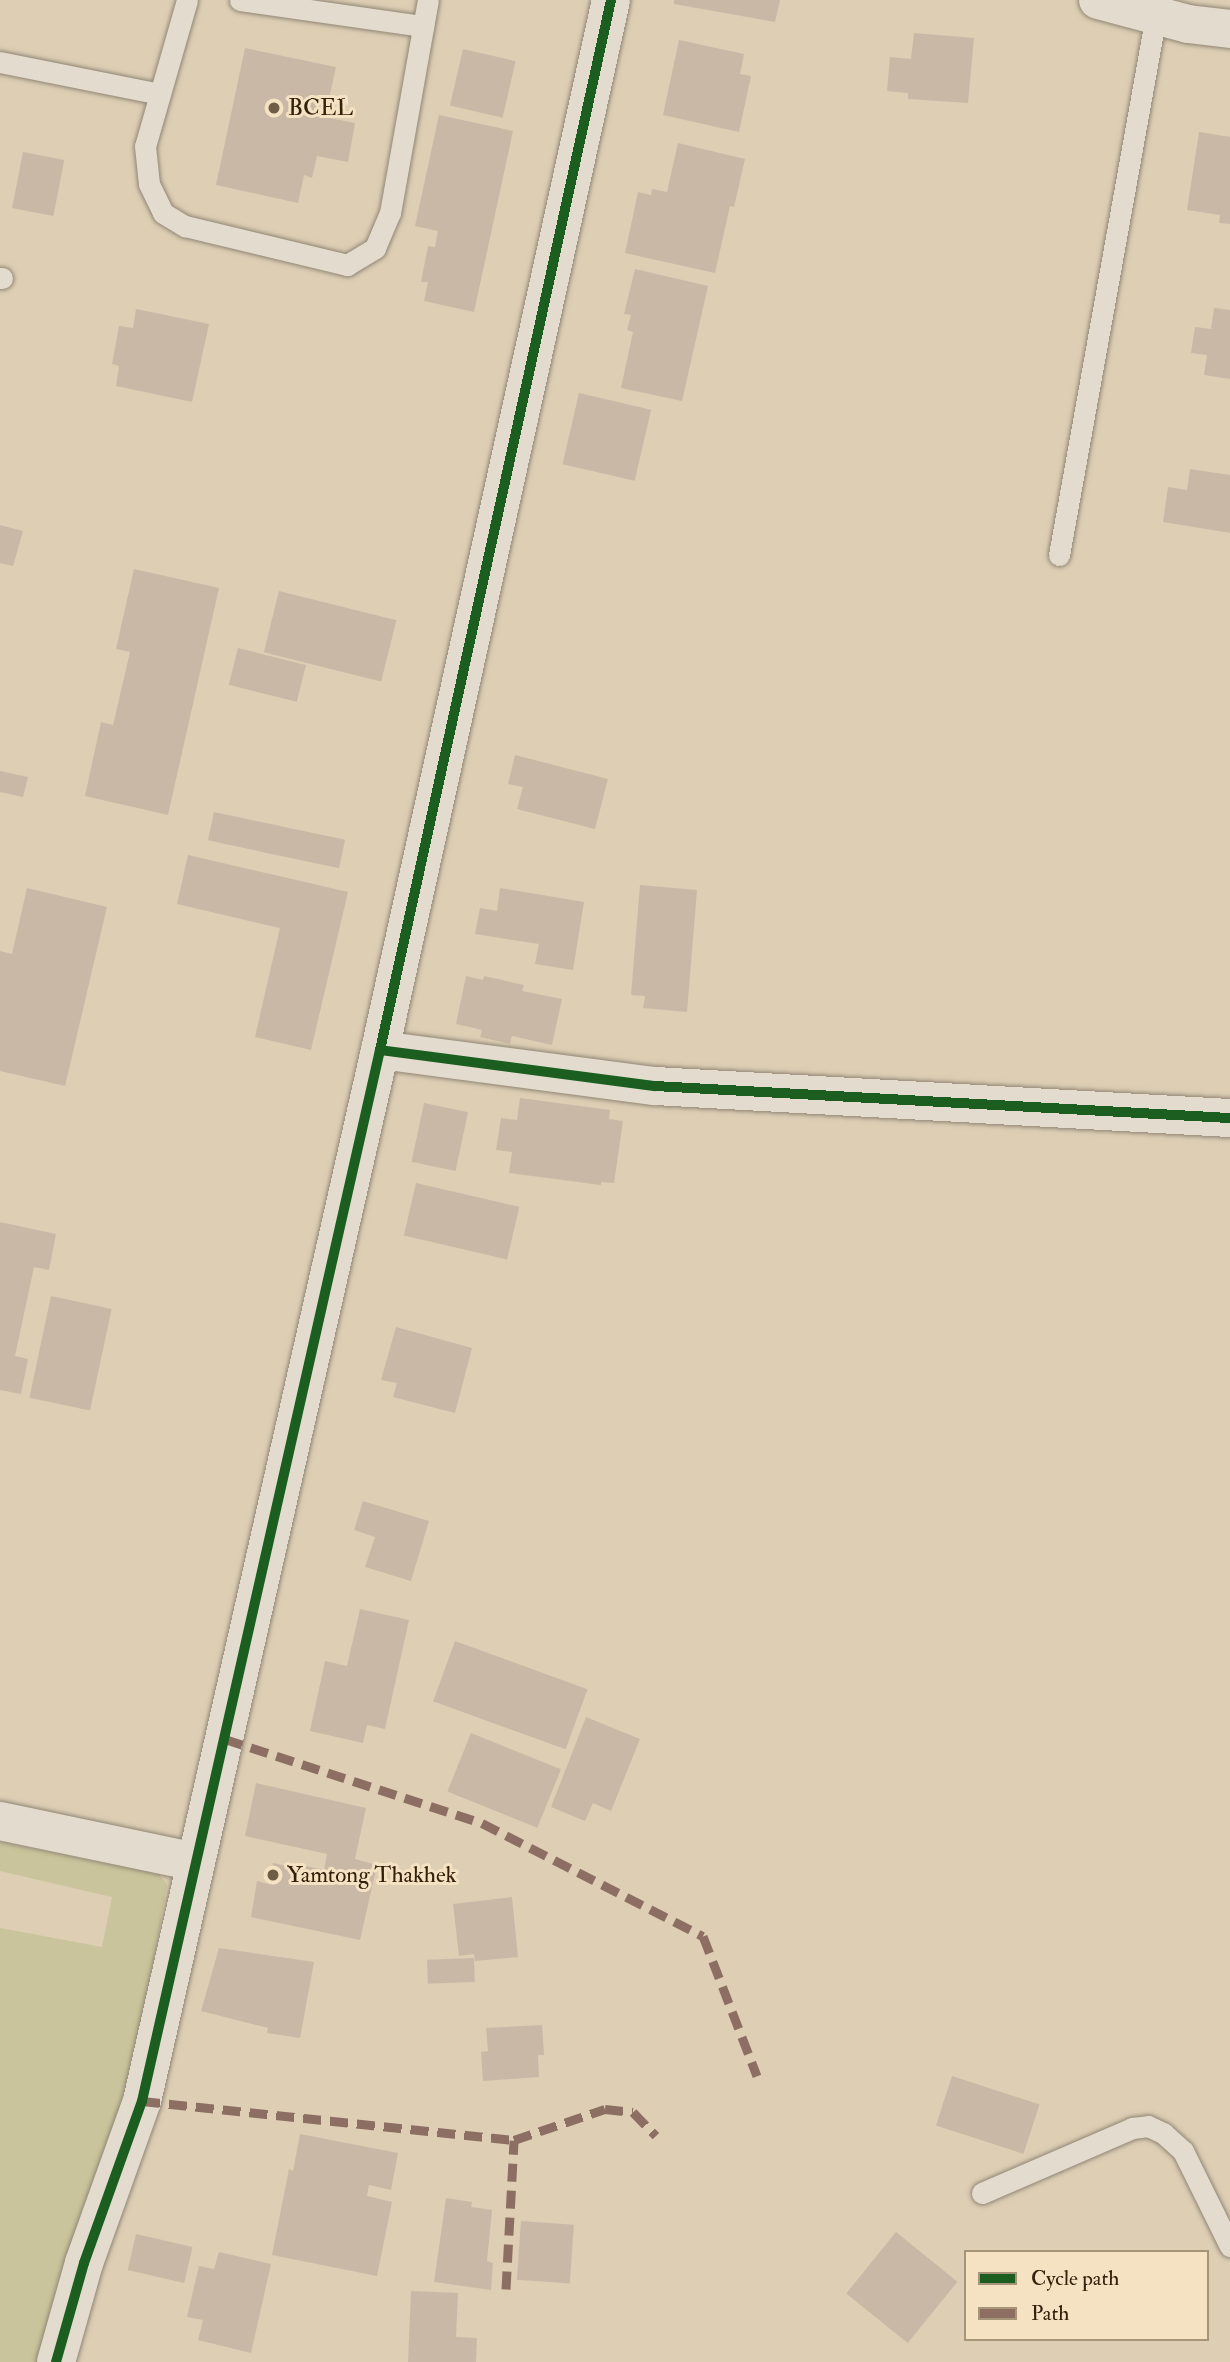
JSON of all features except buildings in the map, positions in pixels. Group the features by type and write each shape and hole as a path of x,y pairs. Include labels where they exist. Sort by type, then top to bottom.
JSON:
{"street":[{"path":"57,2362 84,2263 142,2101 380,1051 611,0"},
{"path":"1098,0 1188,24 1230,29"},
{"path":"380,1051 655,1086 1230,1118"},
{"path":"0,1821 196,1862"}],"lane":[{"path":"206,0 185,6 145,146 149,184 163,213 185,226 346,265 375,248 390,213 428,0"},
{"path":"240,0 423,26"},
{"path":"1059,555 1156,15"},
{"path":"0,62 160,94"},
{"path":"982,2193 1132,2128 1148,2126 1163,2133 1183,2151 1230,2246"}],"shaded area":[{"path":"0,1842 159,1874 167,1885 135,2067 45,2362 0,2362 0,1928 102,1947 112,1897 0,1871"}],"marked path":[{"path":"225,1739 482,1823 703,1936 757,2076"},
{"path":"142,2101 514,2140 605,2109 633,2112 656,2136"},
{"path":"506,2289 514,2140"}],"cycle path":[{"path":"56,2362 84,2263 142,2101 380,1050 611,0"},
{"path":"380,1050 655,1086 1230,1118"}],"place":[{"name":"BCEL","path":"274,108"},
{"name":"Yamtong Thakhek","path":"273,1875"}]}
